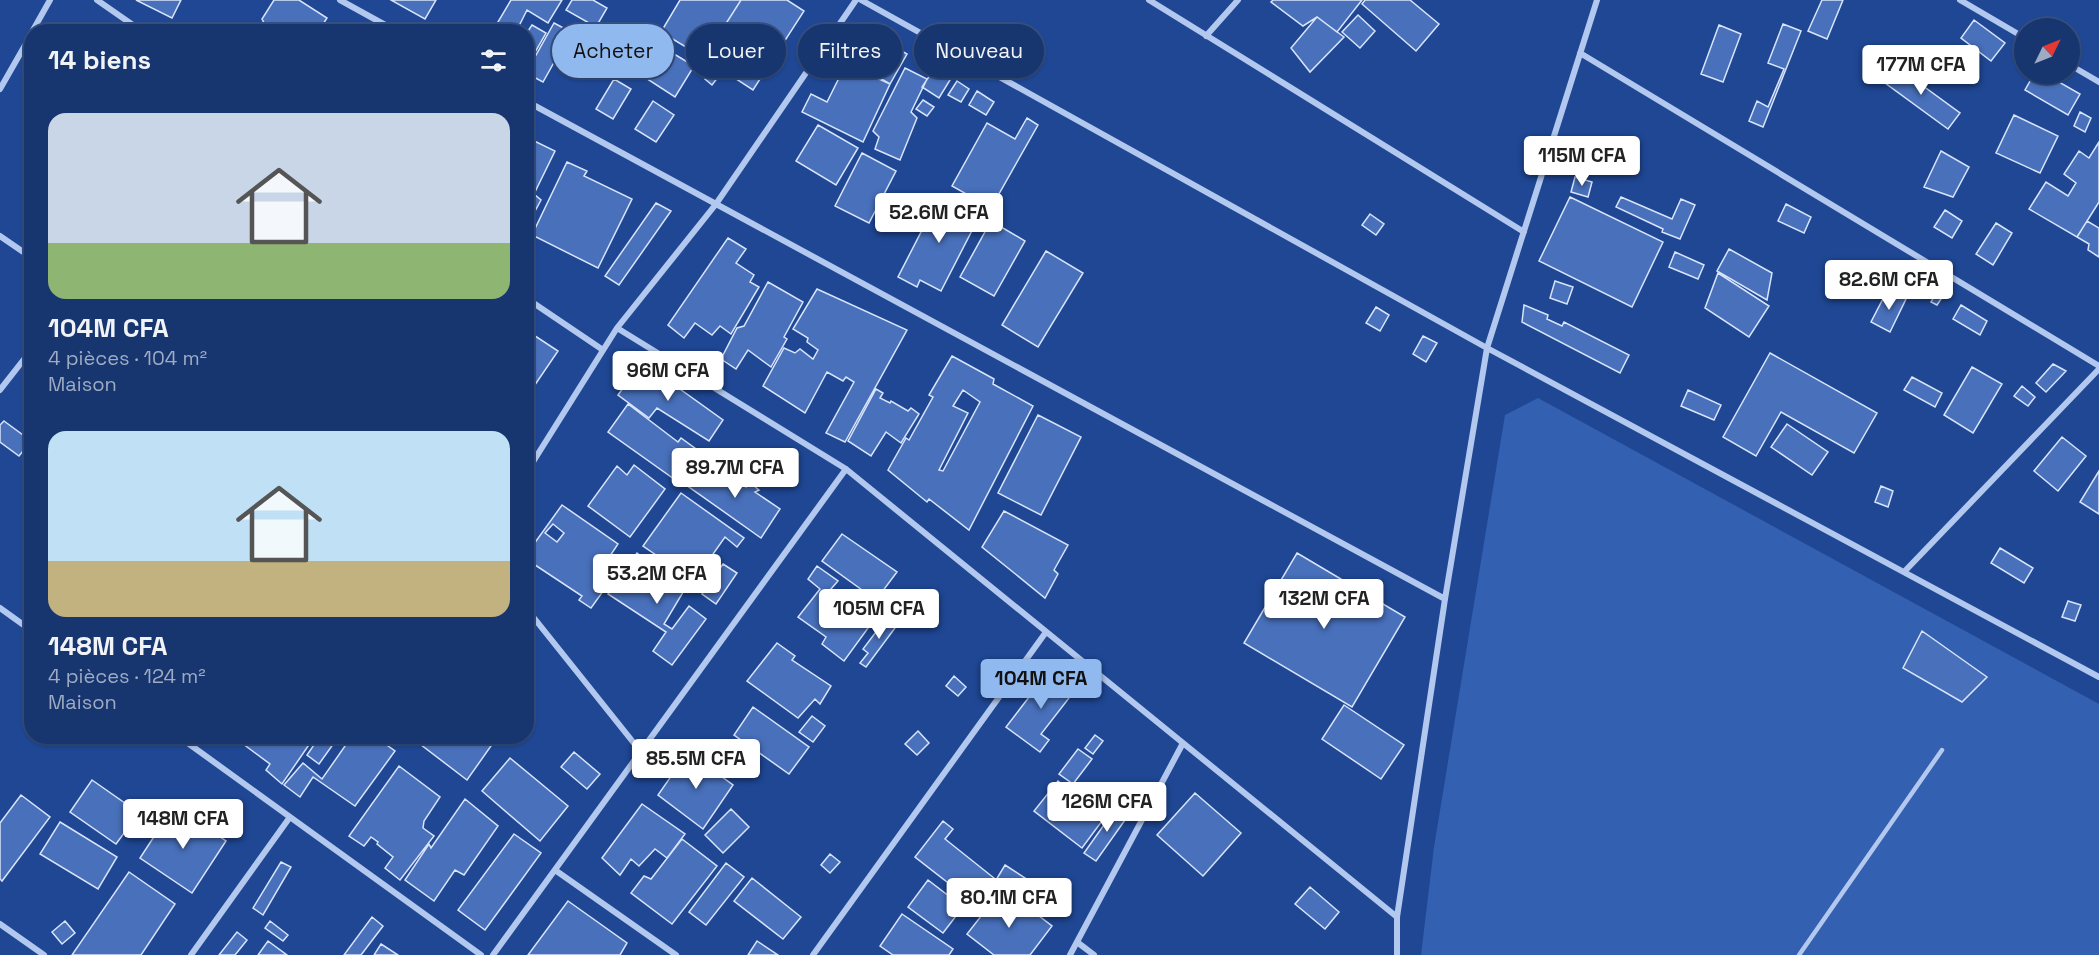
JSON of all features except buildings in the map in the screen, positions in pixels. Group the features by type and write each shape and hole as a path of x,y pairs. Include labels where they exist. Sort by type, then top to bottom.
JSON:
{"street":[{"path":"36,24 50,0"},
{"path":"97,0 132,24"},
{"path":"340,0 384,24"},
{"path":"534,460 617,328 716,204 856,0"},
{"path":"861,0 1487,348 2099,676"},
{"path":"1149,0 1524,232"},
{"path":"1206,36 1238,0"},
{"path":"1397,955 1397,917 1445,599 1487,348 1597,0"},
{"path":"1960,0 2014,32"},
{"path":"0,89 24,46"},
{"path":"1580,53 2099,368 1904,572"},
{"path":"2080,70 2099,82"},
{"path":"534,105 1445,599"},
{"path":"0,236 24,252"},
{"path":"534,303 603,350"},
{"path":"617,328 846,469 1397,917"},
{"path":"0,390 24,359"},
{"path":"493,955 846,469"},
{"path":"0,608 24,624"},
{"path":"534,618 641,752"},
{"path":"813,955 1046,632"},
{"path":"189,744 481,955"},
{"path":"1070,955 1183,744"},
{"path":"190,955 290,817"},
{"path":"555,870 676,955"},
{"path":"0,924 44,955"},
{"path":"1077,942 1094,955"}],"lane":[{"path":"1799,955 1942,750"}],"shaded area":[{"path":"1538,398 2099,704 2099,955 1421,955 1434,847 1505,415"}]}
